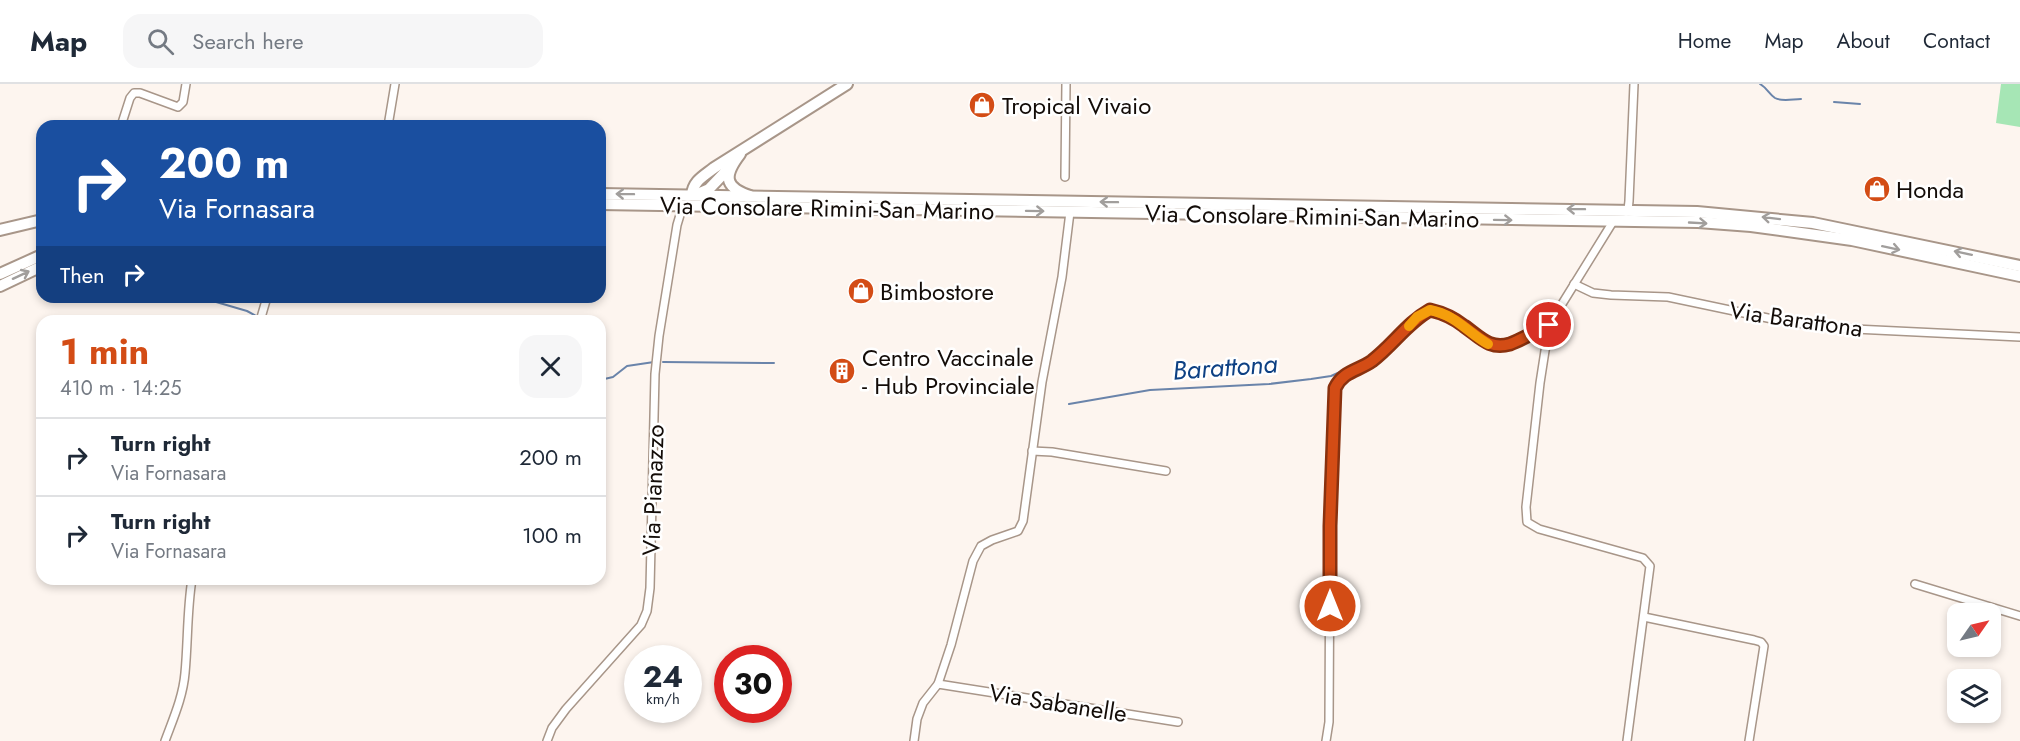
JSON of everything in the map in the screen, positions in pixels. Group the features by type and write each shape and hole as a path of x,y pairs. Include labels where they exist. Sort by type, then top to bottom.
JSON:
{"main road":[{"path":"692,195 692,188 697,181 847,84"},
{"path":"683,205 692,195 709,189 744,150"},
{"path":"731,166 729,181 734,189 750,196"},
{"name":"Via Consolare Rimini-San Marino","path":"606,194 1709,213 1813,223 2020,266"},
{"name":"Via Consolare Rimini-San Marino","path":"606,204 1698,222 1852,240 2020,276"},
{"path":"0,230 36,221"},
{"path":"0,274 36,258"},
{"path":"0,286 36,269"}],"street":[{"path":"123,120 130,98 134,93 140,93 178,107 183,102 186,84"},
{"path":"389,120 395,84"},
{"path":"1065,177 1066,84"},
{"path":"1627,741 1650,566 1643,558 1539,529 1527,522 1526,507 1549,325 1612,222 1628,210 1634,84"},
{"name":"Via Pianazzo","path":"547,741 552,728 566,710 641,625 647,610 650,588 656,365 677,225 683,205"},
{"path":"914,741 917,719 923,703 938,684 973,561 981,546 1018,531 1023,521 1042,382 1062,277 1070,212"},
{"name":"Via Barattona","path":"1574,284 1593,293 1668,297 1777,320 1833,328 2020,337"},
{"path":"1326,741 1329,722 1330,526 1335,388 1339,380 1371,362 1417,317 1430,310 1443,313 1465,326 1477,338 1493,346 1510,344 1549,325"},
{"path":"1032,452 1052,452 1166,471"},
{"path":"1915,584 2020,616"},
{"path":"165,741 181,698 191,585"},
{"path":"1644,617 1761,642 1764,646 1749,741"},
{"name":"Via Sabanelle","path":"938,684 1178,722"}],"green space":[{"path":"2001,84 2020,84 2020,127 1996,123"}],"waterway":[{"name":"Barattona","path":"1760,84 1778,99 1801,99"},
{"name":"Barattona","path":"1834,102 1860,104"},
{"name":"Barattona","path":"220,303 254,315"},
{"name":"Barattona","path":"1069,404 1150,390 1269,384 1331,376 1369,359"},
{"name":"Barattona","path":"606,379 613,377 627,366 654,362"},
{"name":"Barattona","path":"663,362 774,363"}],"slow traffic":[{"path":"1409,326 1417,317 1430,310 1443,313 1488,344"}],"place":[{"name":"Tropical Vivaio","path":"982,105"},
{"name":"Honda","path":"1877,189"},
{"name":"Bimbostore","path":"861,291"},
{"name":"Centro Vaccinale - Hub Provinciale","path":"842,371"}],"route":[{"path":"1330,606 1330,526 1335,388 1339,380 1371,362 1417,317 1430,310 1443,313 1465,326 1477,338 1493,346 1510,344 1549,325"}]}
